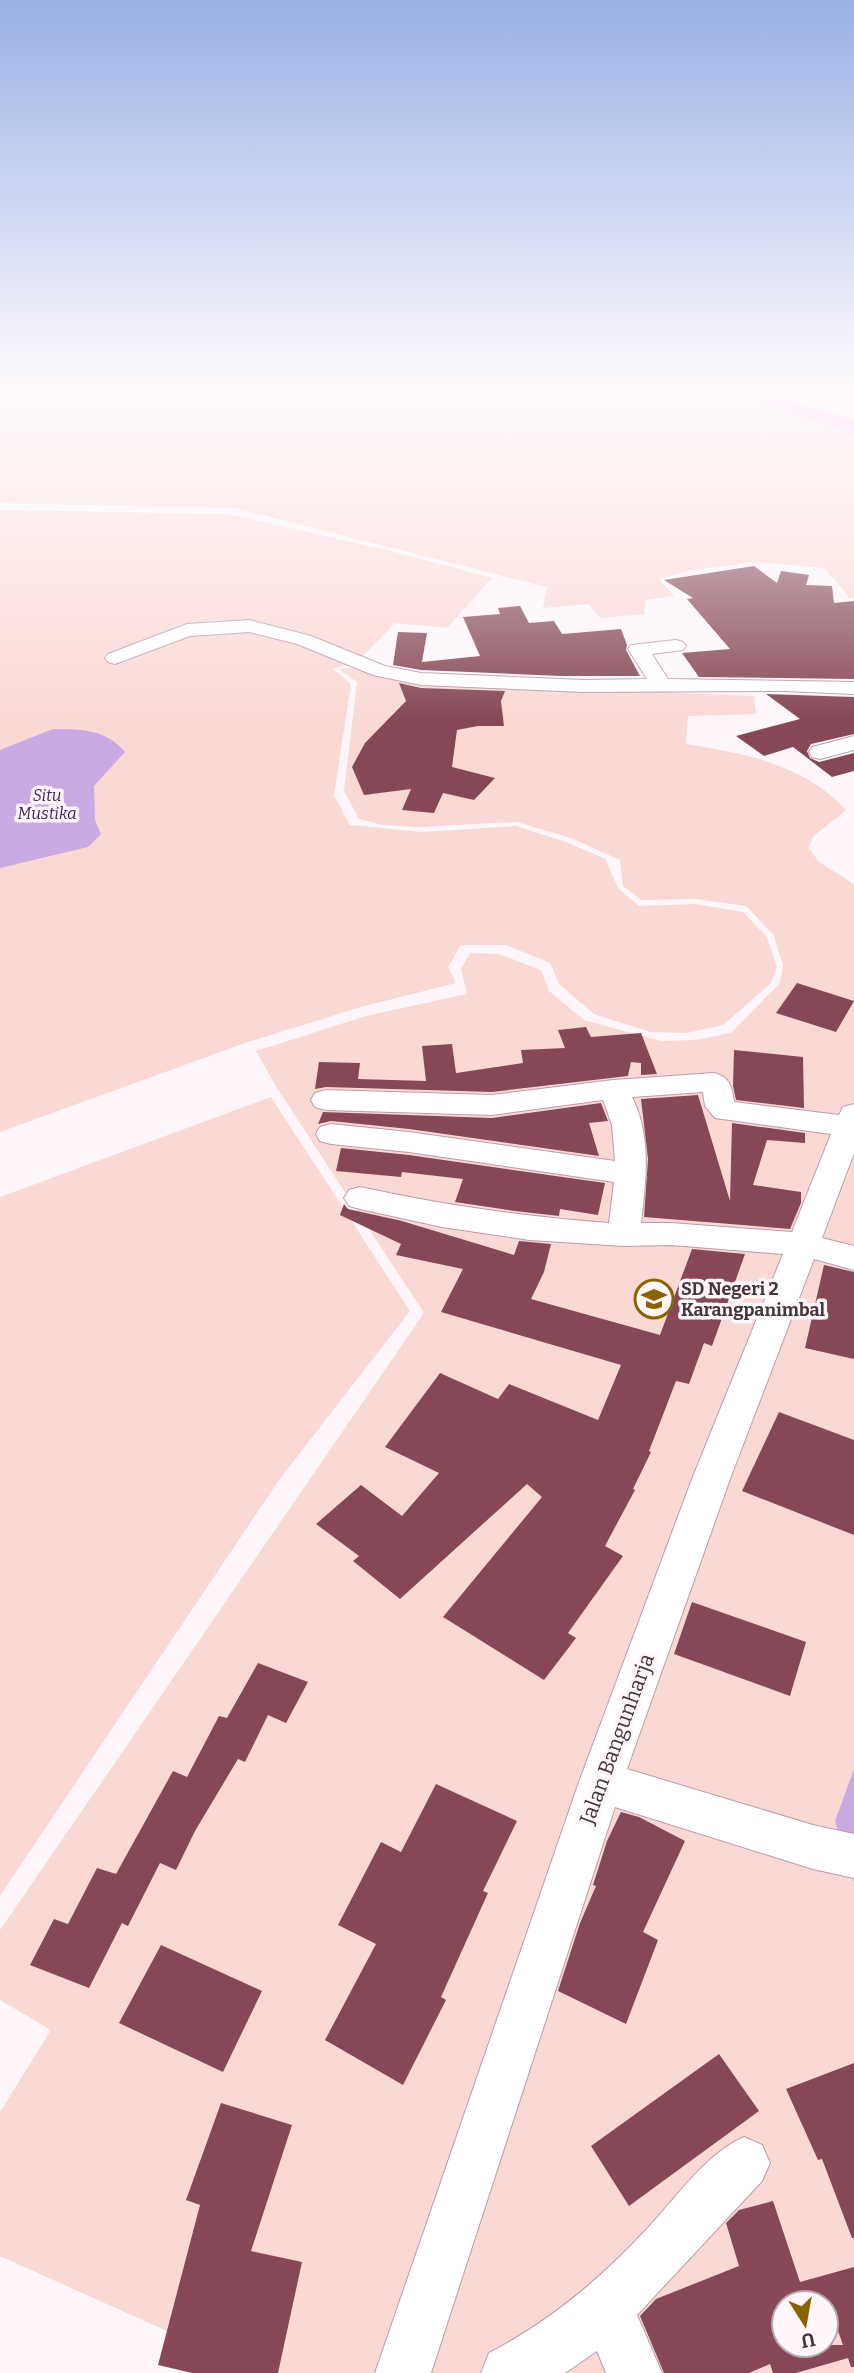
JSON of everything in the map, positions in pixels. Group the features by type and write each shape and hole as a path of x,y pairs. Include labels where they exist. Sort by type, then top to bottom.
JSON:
{"street":[{"path":"115,658 187,630 249,626 304,640 380,671 421,679 663,687 784,685 854,688"},
{"path":"663,687 632,641 672,641 705,686"},
{"path":"820,752 854,743"},
{"path":"326,1100 473,1106 614,1089 713,1082 717,1086 720,1106 726,1111 850,1133"},
{"path":"614,1089 629,1123 632,1140 624,1235"},
{"name":"Jalan Bangunharja","path":"402,2373 601,1782 711,1479 801,1244 850,1133"},
{"path":"331,1134 409,1142 630,1174"},
{"path":"360,1198 442,1216 530,1229 624,1235 671,1234 801,1244 854,1258"},
{"path":"601,1782 813,1847 854,1856"},
{"path":"509,2373 528,2365 607,2309 744,2163"},
{"path":"607,2309 634,2373"}],"shaded area":[{"path":"0,500 854,500 854,598 850,598 824,568 756,562 692,570 659,579 674,596 646,600 644,614 600,618 589,604 543,608 547,587 235,508 0,503"},
{"path":"0,510 227,514 391,551 492,578 447,628 395,623 360,659 333,669 351,684 334,796 350,825 421,832 516,826 566,842 605,859 618,888 639,906 695,904 743,912 767,937 777,967 771,983 723,1025 687,1033 650,1032 594,1014 559,984 550,963 506,945 461,945 448,967 456,983 361,1007 248,1042 0,1132"},
{"path":"359,667 382,677 420,682 754,696 756,714 688,716 686,744 751,757 793,772 812,782 846,810 814,836 808,847 819,862 854,884 854,2373 260,2373 0,2256 0,2112 51,2030 0,2000 0,1930 424,1313 277,1088 256,1051 366,1016 467,994 461,969 470,953 499,954 541,970 549,991 584,1020 661,1041 696,1040 731,1033 780,983 783,965 773,934 746,906 696,899 642,900 623,886 620,860 571,838 517,822 419,827 382,825 359,819 344,791 357,682 339,669"},
{"path":"271,1097 410,1311 279,1480 0,1896 0,1197"}],"water":[{"name":"Situ Mustika","path":"53,729 92,732 110,739 125,752 94,786 95,820 101,834 88,847 0,868 0,750"},
{"path":"854,1769 854,1883 835,1821"}],"building":[{"path":"754,566 777,583 781,571 809,575 806,585 832,586 834,603 854,601 854,679 699,677 682,653 730,649 687,599 693,598 664,580"},
{"path":"520,606 529,623 554,621 562,634 621,629 627,645 626,650 640,676 561,676 421,670 393,665 398,632 427,633 422,662 480,656 463,617 500,614 498,608"},
{"path":"399,683 421,688 505,691 501,701 504,726 478,726 457,730 452,767 495,778 474,800 443,793 434,813 402,810 411,789 364,795 352,767 365,743 406,701"},
{"path":"766,694 854,697 854,734 811,744 807,751 810,758 819,762 854,753 854,771 832,777 793,747 764,756 736,736 800,719"},
{"path":"797,983 854,1001 836,1032 776,1013"},
{"path":"586,1027 591,1037 641,1033 657,1074 641,1075 641,1063 631,1062 628,1076 492,1092 326,1087 315,1089 319,1062 360,1063 358,1079 426,1081 422,1046 452,1044 456,1073 523,1063 521,1050 565,1048 558,1030"},
{"path":"734,1050 803,1057 804,1108 736,1100 733,1086"},
{"path":"698,1095 730,1201 732,1123 805,1133 805,1143 767,1140 753,1185 801,1192 801,1203 790,1229 644,1217 648,1159 641,1099"},
{"path":"601,1103 608,1121 589,1123 599,1156 409,1129 331,1121 318,1124 323,1112 492,1118"},
{"path":"341,1148 605,1183 598,1215 560,1209 559,1216 515,1211 455,1202 463,1179 402,1172 401,1177 336,1171"},
{"path":"344,1204 348,1209 402,1221 514,1255 519,1241 551,1244 544,1272 531,1299 660,1335 692,1249 745,1254 712,1346 704,1343 689,1384 676,1381 649,1451 651,1452 633,1489 635,1490 605,1546 623,1556 568,1633 576,1638 544,1680 443,1617 542,1497 527,1484 400,1599 353,1561 359,1556 316,1524 361,1485 402,1516 439,1473 385,1447 440,1373 498,1399 509,1384 598,1420 621,1365 441,1312 463,1269 396,1255 401,1244 340,1215"},
{"path":"824,1265 854,1272 854,1359 805,1348"},
{"path":"779,1412 854,1440 854,1535 742,1491"},
{"path":"692,1602 806,1642 790,1696 674,1654"},
{"path":"258,1663 308,1682 286,1723 268,1715 245,1762 238,1759 195,1831 176,1870 160,1863 128,1926 122,1923 89,1988 30,1965 54,1919 68,1924 97,1868 116,1874 173,1771 187,1777 219,1716 227,1718"},
{"path":"436,1784 517,1821 483,1891 488,1893 441,1997 446,2000 403,2085 325,2040 376,1944 338,1925 381,1842 401,1852"},
{"path":"621,1812 639,1817 685,1841 643,1932 658,1940 626,2024 558,1991 580,1923 596,1886 593,1885 607,1841"},
{"path":"161,1945 262,1991 223,2072 119,2023"},
{"path":"719,2054 759,2111 629,2206 591,2146"},
{"path":"854,2063 852,2238 822,2159 818,2160 786,2089"},
{"path":"221,2103 292,2125 251,2251 302,2262 278,2373 192,2373 158,2365 200,2205 186,2200"},
{"path":"773,2201 800,2282 854,2267 854,2367 851,2367 848,2358 796,2373 773,2373 770,2364 749,2373 664,2373 640,2316 656,2299 739,2266 726,2223 739,2210"}],"place":[{"name":"SD Negeri 2 Karangpanimbal","path":"654,1299"}]}
